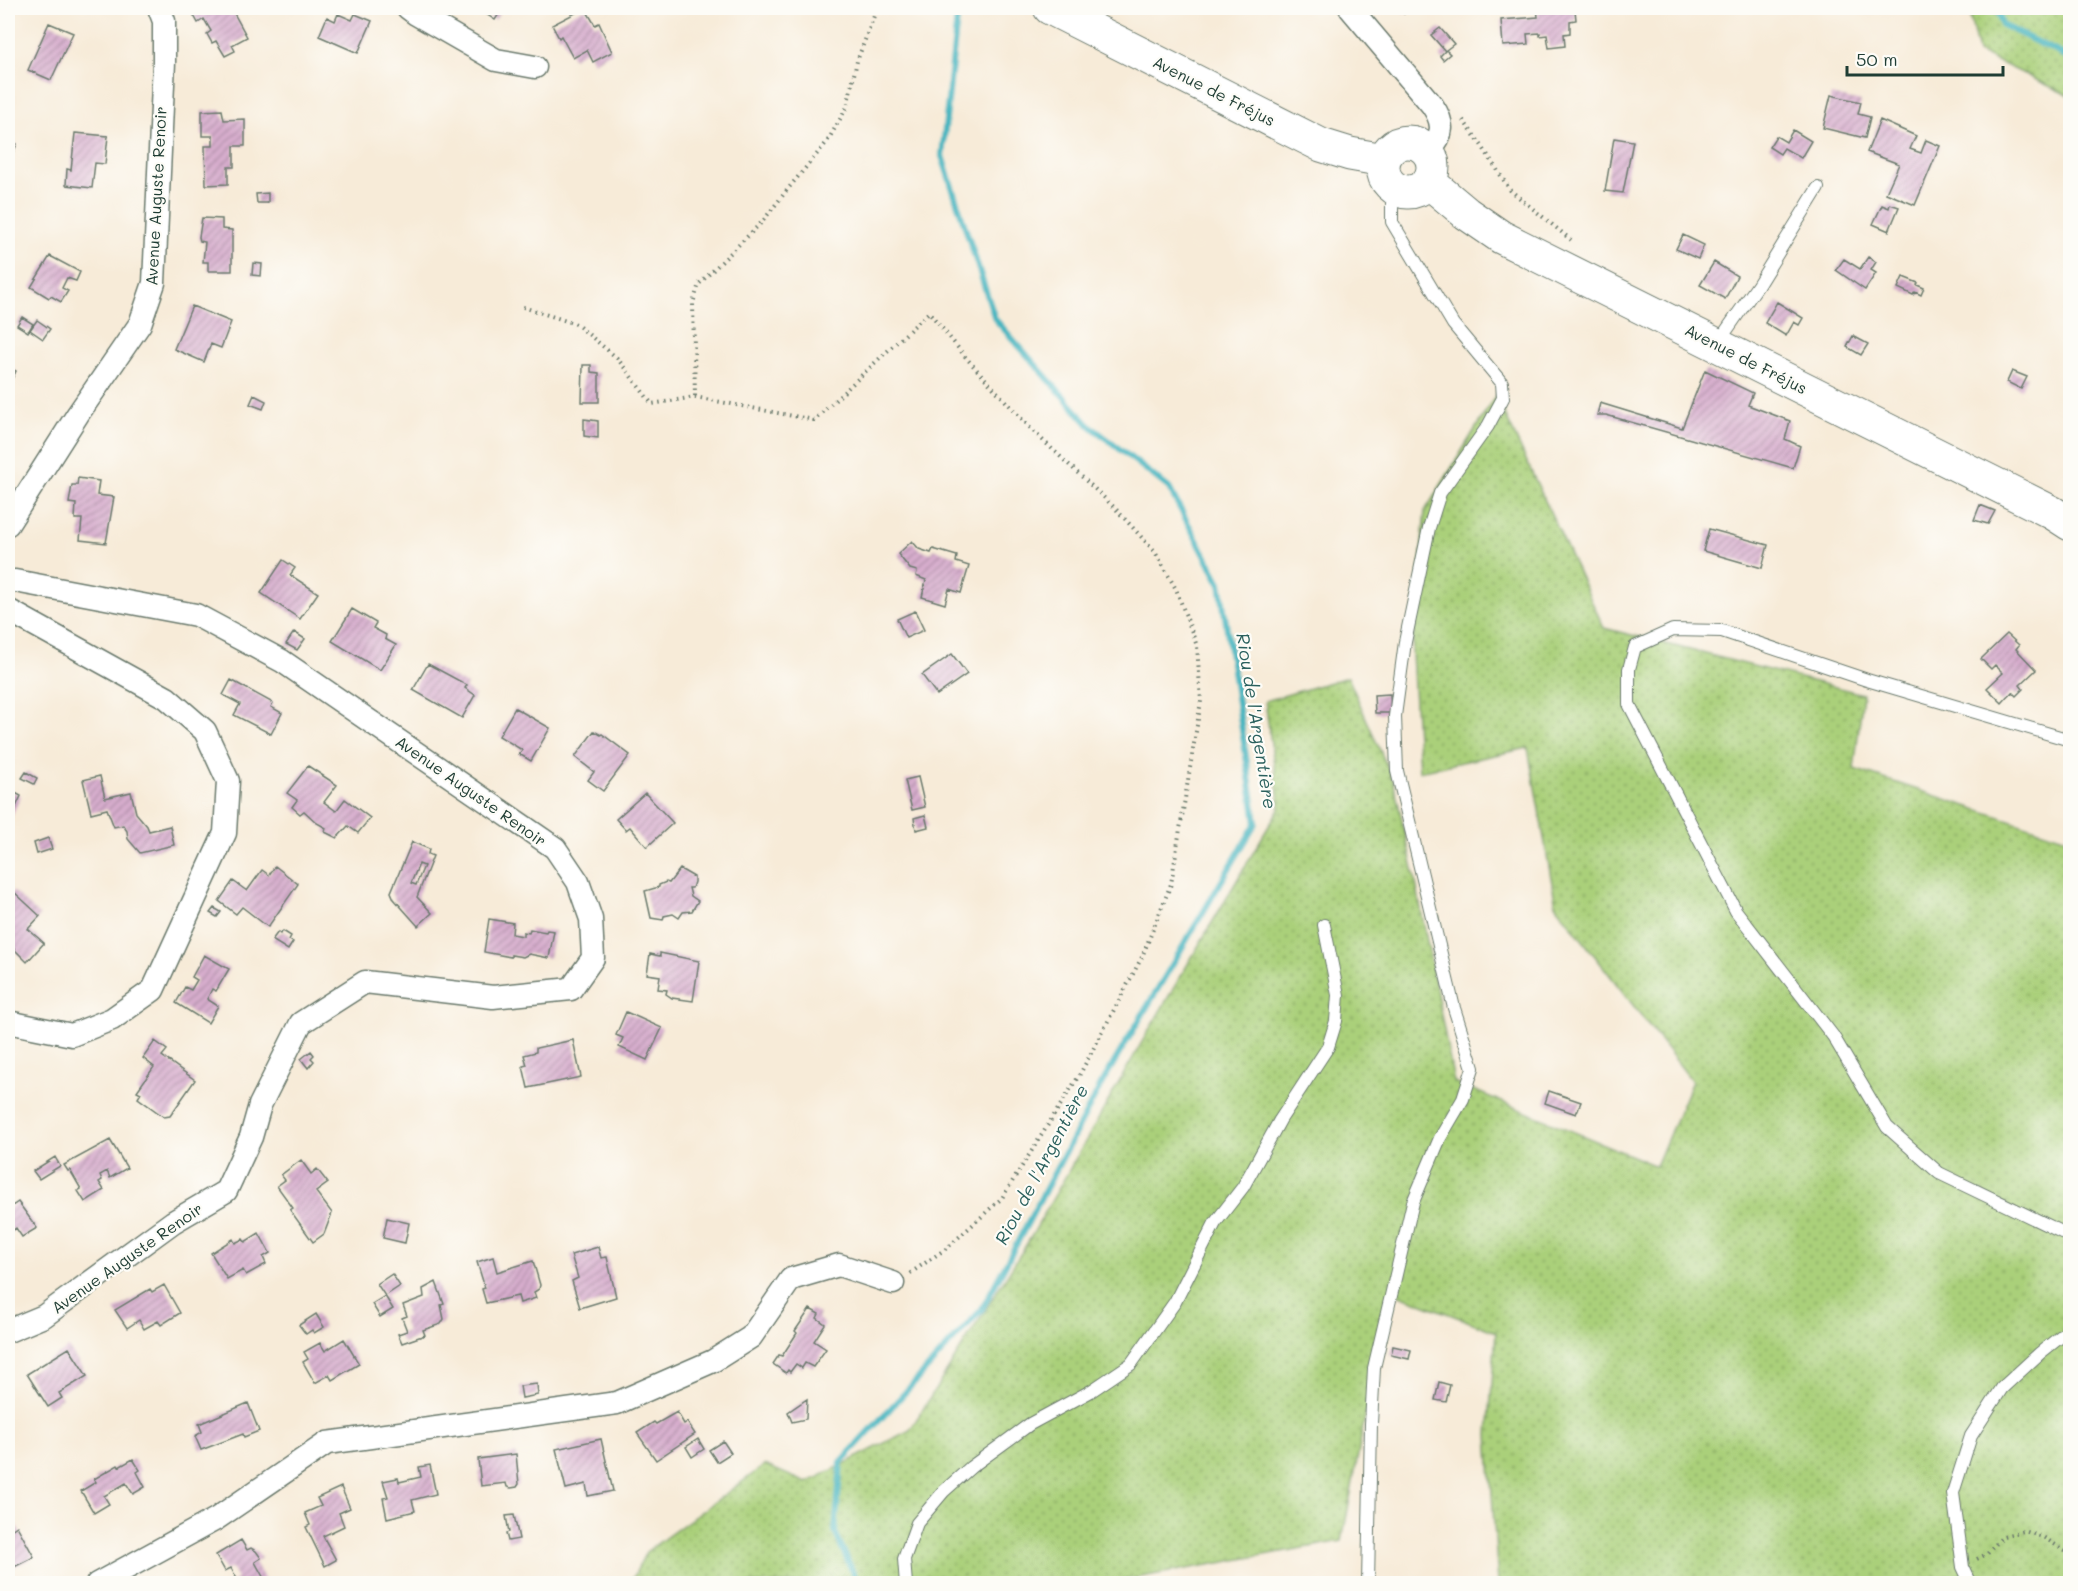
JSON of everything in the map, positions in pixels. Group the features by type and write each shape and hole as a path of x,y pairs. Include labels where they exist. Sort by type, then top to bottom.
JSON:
{"main road":[{"name":"Avenue de Fréjus","path":"1050,8 1321,145 1350,154 1390,175"},
{"path":"1409,142 1419,145 1428,167 1419,190 1407,193 1390,175 1389,150 1398,144 1409,142"},
{"name":"Avenue de Fréjus","path":"1428,167 1466,213 1501,237 2054,513 2070,524"}],"street":[{"name":"Avenue Auguste Renoir","path":"8,524 78,414 140,324 154,283 164,62 164,21 159,8"},
{"path":"408,8 496,60 535,67"},
{"path":"1350,8 1441,117 1442,130 1428,167"},
{"name":"Avenue Auguste Renoir","path":"8,582 15,581 196,615 282,661 555,848 578,882 591,919 593,958 571,989 493,997 365,982 301,1023 260,1105 251,1137 226,1191 173,1222 44,1316 8,1330"},
{"path":"8,610 167,698 205,731 228,781 225,833 153,990 112,1019 72,1035 8,1022"},
{"path":"96,1584 216,1519 327,1443 617,1403 714,1361 751,1337 791,1278 839,1265 892,1283"}],"lane":[{"path":"1368,1584 1374,1368 1413,1202 1440,1137 1463,1099 1473,1068 1454,1008 1397,771 1395,716 1405,642 1429,528 1440,494 1488,426 1503,398 1502,383 1453,324 1392,222 1390,175"},
{"path":"1716,345 1758,285 1818,188"},
{"path":"2070,740 1867,680 1722,631 1673,630 1635,647 1629,669 1629,704 1736,911 1833,1036 1887,1127 1939,1173 2070,1236"},
{"path":"906,1584 904,1559 917,1523 944,1491 971,1467 1030,1424 1091,1391 1131,1364 1175,1302 1215,1223 1243,1187 1280,1120 1328,1047 1336,1022 1338,995 1324,925"},
{"path":"1971,1584 1963,1567 1953,1493 1971,1436 2002,1388 2070,1329"}],"path":[{"path":"695,397 693,303 699,284 763,221 827,142 847,107 857,61 877,8"},
{"path":"1458,113 1510,190 1576,245"},
{"path":"523,307 576,324 616,358 652,404 695,397 814,420 928,312 1033,431 1114,507 1155,552 1176,589 1197,646 1201,701 1171,884 1142,957 1080,1074 1002,1198 947,1248 910,1274 892,1283"},
{"path":"1963,1567 1987,1554 2003,1536 2024,1532 2043,1537 2070,1554"}],"green space":[{"path":"1968,8 2070,8 2070,96 1978,52"},
{"path":"1496,395 1604,628 1863,694 1854,769 2070,840 2070,1583 1498,1583 1488,1435 1496,1332 1392,1292 1374,1368 1342,1541 1108,1583 630,1584 646,1552 765,1465 807,1483 910,1430 1031,1237 1280,807 1265,701 1348,677 1393,780 1415,878 1454,1082 1656,1166 1692,1081 1556,906 1528,748 1419,771 1412,653 1425,511"}],"building":[{"path":"207,8 209,11 216,8 231,8 247,37 232,45 235,51 225,56 216,41 212,43 207,34 211,31 204,19 198,23 191,10"},
{"path":"477,8 503,8 495,20"},
{"path":"585,8 595,25 599,23 612,52 593,62 587,50 573,58 552,25"},
{"path":"1399,8 1411,8 1404,14"},
{"path":"1537,8 1575,10 1576,20 1570,21 1570,33 1564,34 1565,46 1549,48 1547,35 1540,36 1540,33 1527,34 1528,44 1503,46 1501,20 1538,17"},
{"path":"338,14 352,20 355,14 372,21 358,53 319,36 327,17 335,21"},
{"path":"49,23 73,33 51,80 28,70"},
{"path":"1440,28 1454,44 1446,50 1450,54 1443,60 1440,56 1445,51 1431,35"},
{"path":"1831,95 1861,102 1858,114 1870,117 1865,138 1823,128"},
{"path":"222,110 224,120 245,119 245,146 234,146 234,167 228,167 228,184 206,185 205,146 213,146 213,136 202,136 202,111"},
{"path":"1880,120 1916,136 1910,149 1921,153 1926,140 1940,146 1915,205 1886,193 1899,164 1867,152"},
{"path":"1793,130 1811,141 1801,158 1784,148 1780,154 1769,147 1776,136 1786,142"},
{"path":"75,133 108,136 105,164 95,163 92,188 66,185 67,169 71,170"},
{"path":"1614,138 1633,141 1623,193 1605,191"},
{"path":"8,140 17,144 8,163"},
{"path":"268,193 268,203 257,203 256,194"},
{"path":"1890,204 1899,207 1889,231 1873,224 1882,205 1889,208"},
{"path":"202,218 222,219 222,229 232,230 232,271 208,271 208,262 203,262 205,242 200,241 199,237"},
{"path":"1683,235 1704,245 1698,259 1676,249"},
{"path":"50,256 80,272 76,281 67,278 62,288 68,291 61,302 31,287"},
{"path":"1868,257 1876,262 1871,270 1876,273 1865,290 1836,270 1844,259 1860,269"},
{"path":"1714,262 1737,276 1725,299 1700,285"},
{"path":"253,263 262,264 261,276 252,275"},
{"path":"1903,277 1924,288 1921,295 1915,292 1913,295 1898,288"},
{"path":"1777,302 1803,318 1799,325 1794,322 1786,336 1765,323"},
{"path":"192,306 231,322 221,348 211,344 204,362 174,349"},
{"path":"22,317 33,324 28,332 17,325"},
{"path":"37,320 50,329 43,339 30,330"},
{"path":"1853,336 1868,344 1861,355 1847,347"},
{"path":"583,365 591,365 591,372 599,373 599,402 582,402"},
{"path":"8,367 16,371 8,387"},
{"path":"1705,370 1753,393 1748,405 1790,421 1785,439 1800,446 1793,468 1606,415 1597,415 1600,403 1682,428"},
{"path":"2012,371 2027,377 2021,389 2007,382"},
{"path":"254,395 266,401 263,409 250,404"},
{"path":"584,419 598,421 598,438 584,436"},
{"path":"78,478 99,481 97,495 114,497 106,543 80,540 82,519 75,519 76,504 69,503 72,485 77,485"},
{"path":"1980,505 1995,511 1988,524 1974,520"},
{"path":"1709,529 1768,545 1762,568 1703,551"},
{"path":"912,541 919,549 931,553 933,549 957,556 956,562 969,566 961,593 949,589 945,604 922,597 926,580 916,576 917,571 910,569 898,554"},
{"path":"283,560 295,568 290,575 318,593 300,619 261,593"},
{"path":"352,609 376,623 373,628 386,635 385,639 396,645 380,670 332,641"},
{"path":"915,611 924,630 906,638 897,619"},
{"path":"294,632 305,639 297,650 286,644"},
{"path":"2007,634 2019,645 2016,649 2036,670 2020,685 2023,689 2016,696 2012,692 2002,703 1987,688 2003,673 1995,665 1991,669 1981,659"},
{"path":"952,654 967,674 937,695 922,675"},
{"path":"428,664 467,685 465,688 475,695 462,718 413,690"},
{"path":"231,680 273,703 271,707 282,713 271,734 234,715 240,704 223,695"},
{"path":"1390,694 1391,713 1375,713 1374,695"},
{"path":"515,708 550,728 531,761 519,754 522,750 499,736"},
{"path":"594,731 602,734 630,755 603,791 588,780 594,772 575,757"},
{"path":"308,766 337,785 324,802 336,811 345,799 370,818 358,833 348,826 337,838 325,832 326,828 304,811 300,814 292,807 297,800 287,793"},
{"path":"26,772 37,778 34,784 22,778"},
{"path":"100,776 105,798 131,792 136,813 149,831 170,826 174,845 140,853 128,839 123,825 114,827 107,809 91,813 83,780"},
{"path":"918,777 925,807 912,810 905,780"},
{"path":"8,789 21,796 8,824"},
{"path":"645,793 673,823 647,847 630,827 626,830 616,819"},
{"path":"925,815 928,827 916,830 914,818"},
{"path":"48,838 52,849 37,854 34,843"},
{"path":"412,842 429,849 428,854 433,856 417,897 432,913 418,926 394,899 391,892","holes":["419,864 424,866 416,885 411,883"]},
{"path":"275,866 298,884 268,927 242,907 236,914 219,901 233,881 247,891 262,870 269,875"},
{"path":"680,869 694,877 692,888 689,888 691,896 698,901 692,911 683,912 679,918 673,914 664,916 663,920 651,918 645,891 659,887 666,882 669,883"},
{"path":"13,891 40,916 28,929 44,943 27,962 11,946 8,950 8,897"},
{"path":"214,908 221,912 217,917 210,913"},
{"path":"489,919 513,923 512,934 523,936 523,932 529,933 530,929 554,931 549,958 529,954 523,957 511,955 511,957 484,952"},
{"path":"283,931 291,936 289,940 293,942 288,950 272,940 278,932 280,934"},
{"path":"660,953 699,961 693,1001 672,998 666,994 667,990 658,989 660,976 647,974 650,954 660,956"},
{"path":"204,955 229,969 216,991 212,989 207,999 218,1006 208,1023 176,1003 185,987 191,990 197,980 192,977"},
{"path":"626,1012 662,1028 647,1060 619,1047 623,1038 616,1035"},
{"path":"573,1040 581,1077 528,1088 523,1066 527,1065 524,1055 536,1052 536,1048"},
{"path":"155,1041 167,1050 162,1056 195,1080 170,1116 164,1117 138,1098 141,1093 137,1091 154,1067 143,1058"},
{"path":"311,1051 314,1055 311,1058 314,1061 308,1068 301,1059"},
{"path":"1549,1091 1581,1102 1576,1114 1545,1103"},
{"path":"110,1140 127,1168 110,1178 107,1171 100,1175 102,1180 99,1182 104,1190 85,1202 78,1191 81,1189 70,1170 68,1171 64,1165"},
{"path":"55,1157 60,1166 39,1179 33,1171"},
{"path":"301,1160 311,1174 317,1169 328,1183 316,1192 332,1213 324,1234 313,1242 290,1210 293,1208 277,1186 285,1180 281,1175"},
{"path":"18,1202 37,1228 22,1237 16,1228 8,1234 8,1209"},
{"path":"387,1218 409,1223 405,1243 383,1238"},
{"path":"259,1233 270,1253 263,1257 266,1264 246,1275 243,1270 227,1279 211,1253 233,1239 235,1243 243,1239 245,1242"},
{"path":"598,1247 601,1258 607,1257 616,1297 580,1308 572,1281 578,1278 571,1255"},
{"path":"493,1257 497,1272 533,1261 540,1285 539,1289 534,1292 536,1298 520,1303 518,1296 486,1303 482,1289 485,1288 477,1262"},
{"path":"392,1274 400,1286 385,1296 377,1284"},
{"path":"436,1282 444,1304 441,1305 444,1319 441,1324 423,1330 425,1335 402,1343 398,1334 407,1331 402,1318 407,1316 403,1305 424,1297 423,1289"},
{"path":"164,1285 180,1313 161,1325 158,1321 144,1329 139,1320 127,1328 115,1310 150,1289 152,1292"},
{"path":"385,1296 393,1309 380,1317 372,1304"},
{"path":"810,1309 819,1314 817,1318 825,1324 814,1341 826,1349 813,1367 805,1363 802,1368 796,1364 790,1372 788,1370 786,1373 773,1364 779,1355 782,1356"},
{"path":"316,1314 324,1327 314,1333 312,1330 306,1334 299,1325"},
{"path":"344,1339 359,1364 332,1380 329,1375 315,1383 303,1362 308,1359 304,1352 320,1343 325,1351"},
{"path":"1393,1346 1411,1350 1409,1359 1391,1355"},
{"path":"69,1348 87,1376 59,1393 62,1398 48,1407 27,1374"},
{"path":"1439,1382 1450,1385 1446,1402 1435,1400"},
{"path":"537,1384 538,1395 522,1398 520,1386"},
{"path":"807,1399 806,1419 792,1422 788,1412"},
{"path":"248,1403 259,1431 244,1437 243,1434 201,1450 195,1436 202,1432 199,1424"},
{"path":"677,1412 684,1424 687,1422 695,1434 656,1460 637,1433 654,1422 656,1424"},
{"path":"601,1439 613,1491 588,1496 586,1484 566,1489 556,1449"},
{"path":"698,1439 704,1449 692,1457 686,1447"},
{"path":"723,1441 731,1453 717,1462 709,1450"},
{"path":"516,1454 519,1484 517,1487 507,1487 506,1483 481,1486 478,1459"},
{"path":"133,1459 140,1470 137,1472 145,1487 133,1494 126,1483 104,1496 109,1504 94,1513 81,1491 96,1482 94,1479"},
{"path":"430,1465 436,1494 412,1500 415,1511 387,1518 383,1498 388,1497 383,1481 398,1478 399,1482 421,1477 419,1467"},
{"path":"341,1487 350,1508 339,1513 344,1526 323,1536 336,1560 325,1566 306,1527 310,1525 305,1513 321,1506 317,1498"},
{"path":"514,1515 519,1539 508,1541 506,1516"},
{"path":"17,1526 34,1557 8,1570 8,1532"},
{"path":"241,1540 247,1550 251,1548 261,1558 255,1562 267,1584 232,1584 231,1582 237,1579 231,1568 225,1571 216,1555"}],"waterway":[{"name":"Riou de l'Argentière","path":"858,1584 835,1532 841,1462 982,1309 1102,1083 1256,823 1220,583 1169,488 1088,424 995,319 942,156 958,8"},
{"path":"1997,8 2002,25 2070,58"}]}
